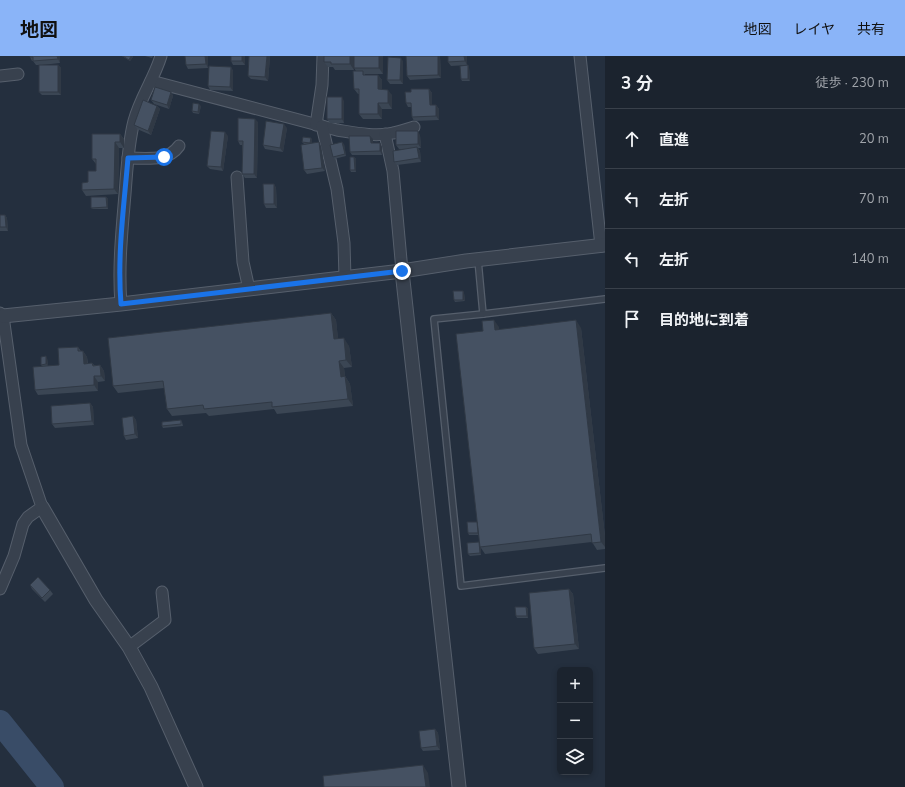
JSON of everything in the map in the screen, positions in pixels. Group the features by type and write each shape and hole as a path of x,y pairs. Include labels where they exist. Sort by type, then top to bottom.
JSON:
{"street":[{"path":"121,304 121,238 128,158 134,120 142,98 162,56"},
{"path":"323,56 319,125 337,189 344,243 345,278"},
{"path":"196,787 152,687 129,647 96,600 42,507 21,445 1,314 121,304 402,271 478,259 603,246 580,56"},
{"path":"0,76 18,74"},
{"path":"151,81 359,134 393,133 414,127"},
{"path":"385,134 393,171 402,271 459,787"},
{"path":"128,158 164,157 175,152 179,146"},
{"path":"236,177 243,262 249,289"},
{"path":"0,589 14,556 23,524 28,517 42,507"},
{"path":"129,647 165,620 162,592"}],"lane":[{"path":"478,259 483,314"},
{"path":"605,299 434,319 462,586 605,568"}],"building":[{"path":"30,56 57,56 58,59 33,61 33,57"},
{"path":"123,56 131,56 129,60"},
{"path":"185,56 205,56 206,64 186,65"},
{"path":"231,56 242,56 242,61 231,61"},
{"path":"249,56 267,56 265,77 248,76"},
{"path":"324,56 350,56 350,64 331,64 331,62 324,62"},
{"path":"354,56 379,56 379,68 354,68"},
{"path":"406,56 438,56 438,75 407,76"},
{"path":"448,56 464,56 465,61 448,62"},
{"path":"388,57 401,58 400,80 387,80"},
{"path":"39,65 58,65 58,92 39,92"},
{"path":"468,65 468,79 461,79 460,66"},
{"path":"209,66 231,67 230,87 208,86"},
{"path":"353,71 363,71 363,75 378,75 378,89 388,90 388,103 378,103 378,114 359,114 359,89 354,89"},
{"path":"155,87 171,92 167,105 151,100"},
{"path":"411,89 429,89 430,105 436,105 436,116 412,117 411,103 406,103 405,92 411,92"},
{"path":"327,97 342,97 342,119 327,119"},
{"path":"143,100 157,106 148,131 134,125"},
{"path":"193,103 199,104 198,112 192,111"},
{"path":"238,118 255,119 254,174 242,174 243,141 238,141"},
{"path":"266,121 284,124 280,148 263,145"},
{"path":"211,131 225,132 221,167 207,166"},
{"path":"396,131 418,131 418,144 396,145"},
{"path":"92,134 120,134 120,142 115,142 114,189 82,190 82,183 88,182 88,171 96,171 96,159 92,159"},
{"path":"349,136 370,136 371,143 380,143 380,151 350,152"},
{"path":"303,137 311,138 310,143 302,142"},
{"path":"319,142 322,168 304,170 301,145"},
{"path":"342,142 345,154 333,157 330,145"},
{"path":"417,147 419,158 394,162 393,151"},
{"path":"350,157 354,157 355,170 350,170"},
{"path":"263,184 274,184 274,204 264,204"},
{"path":"91,197 106,197 107,207 91,208"},
{"path":"0,215 5,215 6,227 0,227"},
{"path":"453,291 463,291 463,300 454,300"},
{"path":"331,313 334,339 344,338 346,360 339,361 341,377 345,376 348,399 272,407 272,402 204,409 203,405 167,409 163,381 113,386 108,338"},
{"path":"494,320 495,330 576,320 601,542 592,543 591,534 480,547 456,334 483,331 482,321"},
{"path":"78,347 78,351 83,351 84,364 92,363 93,366 100,365 101,376 94,376 94,385 35,390 33,367 59,365 58,348"},
{"path":"46,356 46,364 41,365 41,357"},
{"path":"90,403 92,421 52,424 51,406"},
{"path":"133,416 135,434 124,436 122,418"},
{"path":"181,420 181,424 162,426 162,422"},
{"path":"467,522 477,522 478,533 468,533"},
{"path":"479,542 480,553 468,554 467,543"},
{"path":"38,577 50,590 42,598 30,585"},
{"path":"569,589 575,644 534,648 529,593"},
{"path":"515,607 526,607 527,616 516,616"},
{"path":"435,729 437,746 421,748 419,731"},
{"path":"423,765 426,787 324,787 323,776"}],"waterway":[{"path":"0,722 52,787"}],"route":[{"path":"164,157 128,158 121,238 121,304 402,271"}]}
